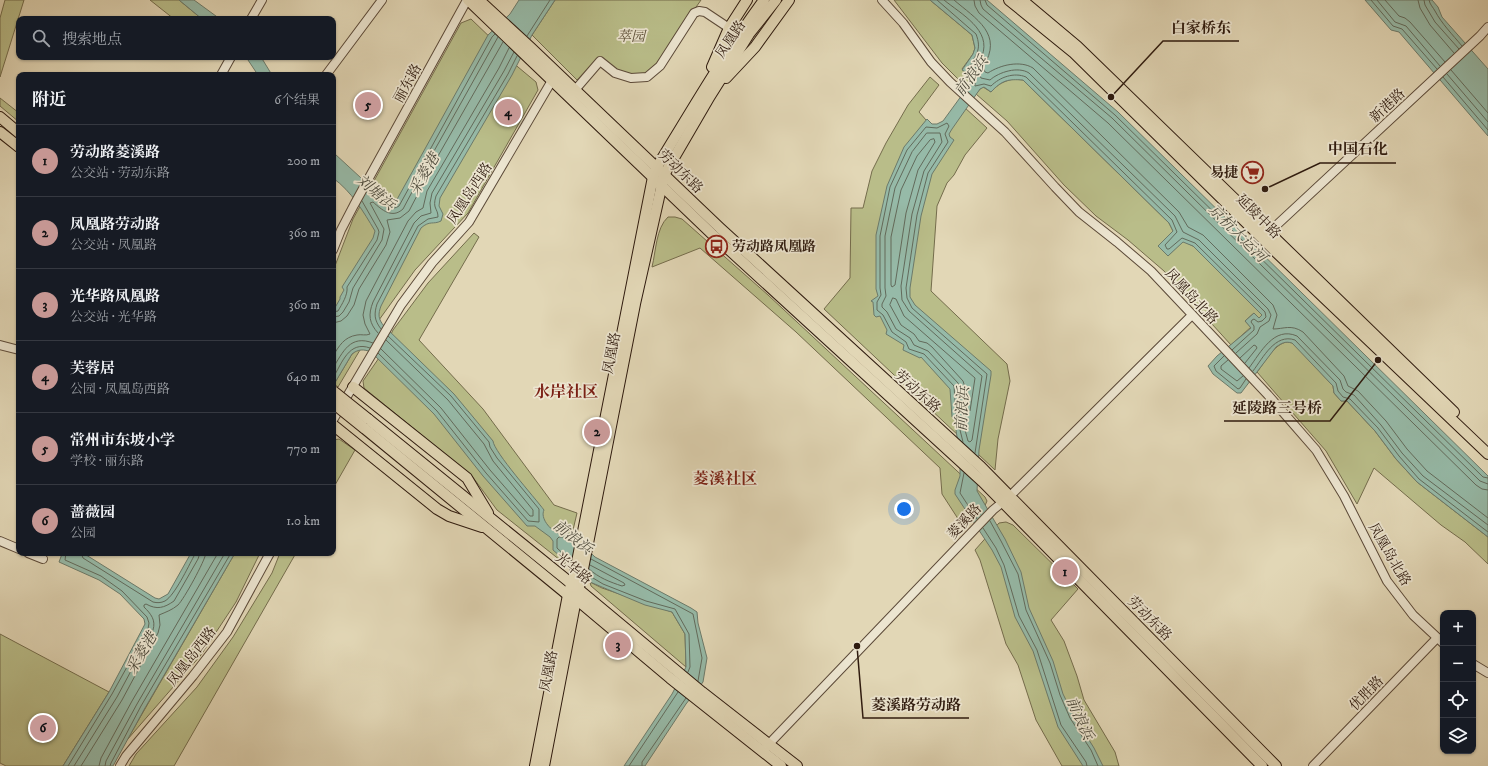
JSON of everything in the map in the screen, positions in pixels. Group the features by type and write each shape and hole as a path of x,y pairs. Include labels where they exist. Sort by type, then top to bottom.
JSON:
{"main road":[{"path":"467,0 493,18"},
{"path":"479,0 493,18"},
{"path":"706,94 728,28 747,0"},
{"name":"凤凰路","path":"535,766 573,592 578,576 652,177 660,171 742,30 764,0"},
{"name":"凤凰路","path":"706,94 749,34 776,0"},
{"path":"706,94 756,47 779,12 789,0"},
{"name":"延陵中路","path":"1009,0 1073,52 1488,446"},
{"name":"延陵中路","path":"1022,0 1077,46 1488,454"},
{"name":"劳动东路","path":"493,18 528,51 652,177 730,251 983,482 1006,499 1276,766"},
{"name":"劳动东路","path":"554,77 575,90 737,244 981,467 1006,499 1262,766"},
{"path":"0,117 16,130"},
{"path":"0,132 16,145"},
{"name":"凤凰路","path":"584,542 661,185 660,171"},
{"path":"353,387 467,478 491,519"},
{"name":"光华路","path":"336,393 366,423 489,529 573,592"},
{"name":"光华路","path":"336,405 366,423 491,519 573,592 765,748 781,766"},
{"path":"336,427 436,509 449,516 489,529"},
{"name":"凤凰路","path":"544,766 573,592"},
{"name":"光华路","path":"765,748 798,766"}],"street":[{"path":"254,16 262,0"},
{"path":"328,72 382,0"},
{"name":"丽东路","path":"336,241 340,230 467,0"},
{"name":"凤凰岛北路","path":"882,0 903,23 931,62 963,94 1005,132 1079,212 1150,271 1252,378 1316,450 1344,496 1387,581 1413,615 1440,641"},
{"path":"575,90 600,61 615,73 632,78 648,77 660,66 694,13 699,11 705,12 728,28"},
{"name":"新港路","path":"1266,235 1488,27"},
{"path":"223,72 229,60"},
{"name":"凤凰岛西路","path":"353,387 401,305 432,263 469,222 554,77"},
{"name":"菱溪路","path":"765,748 993,510 1006,499 1192,315"},
{"path":"0,345 16,349"},
{"path":"336,415 353,387"},
{"path":"0,541 16,548"},
{"path":"36,556 43,559"},
{"name":"凤凰岛西路","path":"120,766 126,756 193,676 227,632 268,556"},
{"name":"优胜路","path":"1314,766 1440,641"},
{"path":"1476,666 1488,673"}],"green space":[{"path":"5,0 24,0 19,16 16,16 16,26 0,77 0,18"},
{"path":"150,0 179,0 198,16 170,16"},
{"name":"萃园","path":"555,0 701,0 657,63 646,73 632,75 616,69 599,57 577,80 532,35"},
{"path":"894,0 930,0 972,35 975,48 973,54 962,69 972,78 969,86 959,80 942,63"},
{"path":"471,19 495,42 336,321 336,263 353,219 461,23"},
{"path":"512,62 536,82 538,90 468,213 415,270 379,320 371,316"},
{"path":"930,77 939,85 919,112 934,129 964,107 987,128 965,155 954,175 947,183 937,206 931,291 1007,364 1010,381 998,439 995,470 824,309 850,278 851,208 863,208 872,171 886,143 908,105"},
{"path":"1014,79 1023,80 1169,223 1173,231 1158,246 1168,256 1183,241 1193,246 1262,315 1259,318 1254,313 1245,321 1251,327 1231,345 1164,271 1128,240 1096,216 1064,185 1007,121 976,94 983,87 991,92 1001,83"},
{"path":"0,98 16,111 16,119 0,106"},
{"path":"668,217 682,219 768,295 985,497 987,501 984,508 964,528 942,494 940,468 796,332 700,248 652,267 659,233"},
{"path":"474,233 479,237 419,340 483,409 554,505 577,513 565,564 497,510 472,476 364,388 363,381 381,355 393,330 428,283"},
{"path":"1287,342 1293,343 1333,386 1334,393 1341,401 1347,401 1375,431 1396,459 1417,482 1488,537 1488,564 1465,542 1441,525 1374,468 1357,504 1326,451 1257,372 1278,346"},
{"path":"360,350 338,387 336,386 336,381 352,354"},
{"path":"339,439 355,450 336,483 336,440"},
{"path":"1006,522 1013,525 1078,589 1051,620 1064,641 1084,700 1115,752 1119,766 1062,766 1036,720 1018,665 1006,644 980,560 975,550 999,523"},
{"path":"233,556 259,556 236,602 201,655 127,740"},
{"path":"279,556 294,556 174,766 129,766 136,754 197,687 233,637 272,573"},
{"path":"590,582 602,588 672,612 685,634 686,667 591,586"},
{"path":"0,634 109,692 63,766 6,766 0,763"}],"water":[{"path":"179,0 194,0 216,16 198,16"},
{"path":"519,0 555,0 532,35 512,75 440,198 439,206 443,214 441,221 429,223 421,228 381,306 379,316 384,326 454,394 493,441 495,447 507,465 544,510 543,517 552,529 560,534 571,534 595,557 697,612 698,623 707,658 703,682 686,704 645,766 624,766 672,694 686,667 685,634 672,612 645,605 590,582 553,550 553,541 550,537 535,526 527,526 483,476 434,414 371,352 361,350 352,354 336,381 336,306 344,290 342,287 373,238 375,231 346,189 336,180 336,155 389,204 395,203 488,35 510,14"},
{"path":"930,0 987,0 1118,112 1488,476 1488,537 1417,482 1396,459 1375,431 1347,401 1341,401 1334,393 1333,386 1292,343 1287,342 1276,347 1241,393 1237,393 1213,374 1208,366 1217,356 1251,328 1245,321 1254,313 1259,318 1262,315 1193,246 1183,242 1168,256 1158,246 1173,231 1169,223 1023,80 1006,81 991,92 984,87 980,89 949,134 954,140 932,174 921,216 910,288 910,297 915,305 991,371 979,450 977,491 1005,539 1021,572 1029,608 1053,661 1063,694 1103,766 1083,766 1058,727 1033,651 1015,617 1001,567 992,550 955,494 960,476 960,457 956,430 958,423 952,417 950,389 921,357 920,358 903,350 904,345 886,334 887,330 880,316 876,317 874,315 873,302 871,301 878,296 876,289 876,235 887,186 904,147 927,119 932,124 937,124 943,121 970,84 972,78 969,74 962,70 973,54 975,48 972,35"},
{"path":"1365,0 1432,0 1438,7 1442,17 1488,69 1488,136 1399,32 1391,30"},
{"path":"248,60 263,60 270,72 256,72"},
{"name":"采菱港","path":"61,556 88,556 155,598 159,599 168,594 189,556 233,556 113,766 63,766 109,692 145,624 144,619 120,594 99,580 59,562"}],"place":[{"name":"白家桥东","path":"1111,97"},
{"name":"常州市东坡小学","path":"368,105"},
{"name":"芙蓉居","path":"508,112"},
{"name":"易捷","path":"1253,172"},
{"name":"中国石化","path":"1265,189"},
{"name":"劳动路凤凰路","path":"717,246"},
{"name":"延陵路三号桥","path":"1378,360"},
{"name":"凤凰路劳动路","path":"597,432"},
{"name":"劳动路菱溪路","path":"1065,572"},
{"name":"光华路凤凰路","path":"618,645"},
{"name":"菱溪路劳动路","path":"857,646"},
{"name":"蔷薇园","path":"43,728"}],"district":[{"name":"水岸社区","path":"566,391"},
{"name":"菱溪社区","path":"725,478"}],"water label":[{"name":"前浪浜","path":"971,76"},
{"name":"刘塘浜","path":"376,192"},
{"name":"京杭大运河","path":"1238,233"},
{"name":"前浪浜","path":"962,409"},
{"name":"前浪浜","path":"573,537"},
{"name":"前浪浜","path":"1080,718"}]}
